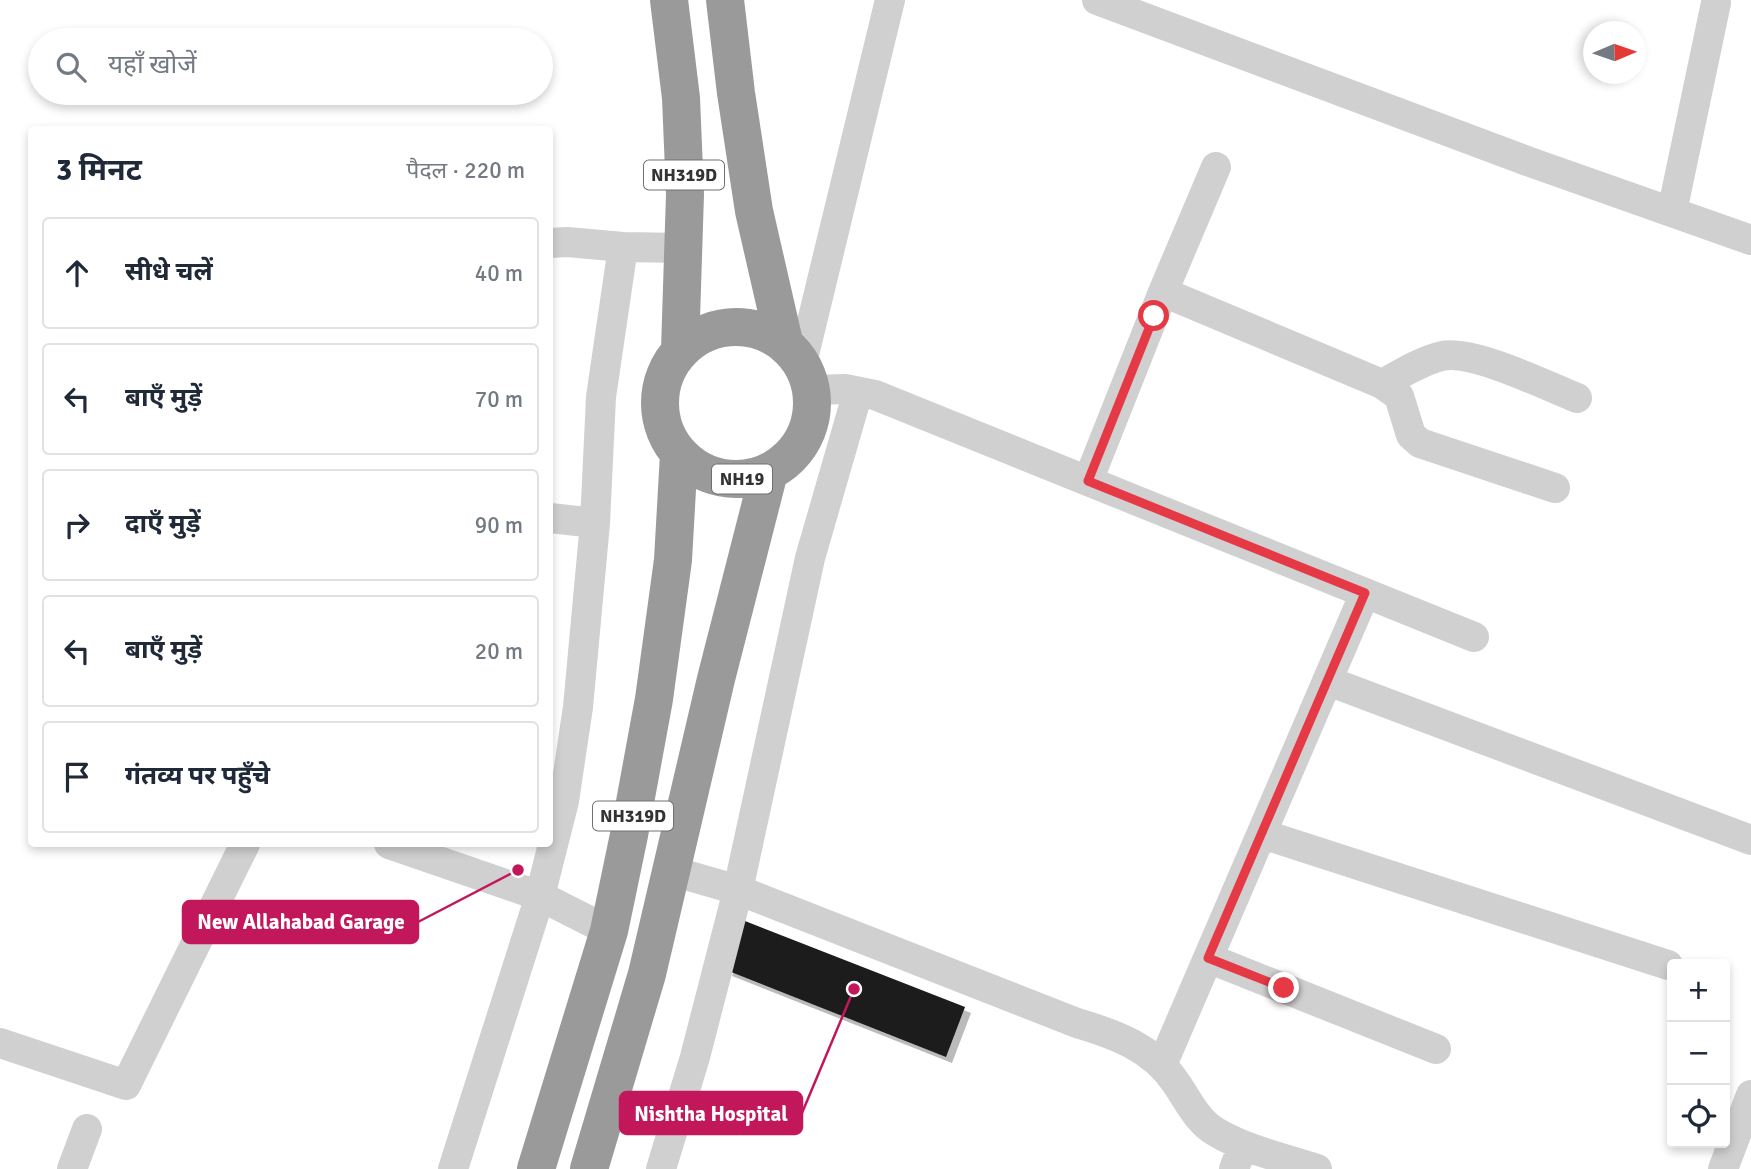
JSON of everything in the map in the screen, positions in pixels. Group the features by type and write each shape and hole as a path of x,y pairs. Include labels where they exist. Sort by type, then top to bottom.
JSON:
{"highway":[{"name":"NH319D","path":"669,0 681,98 685,194 680,350"},
{"name":"NH319D","path":"725,0 754,211 799,365"},
{"name":"NH19","path":"730,326 759,328 799,365 812,418 801,445 782,465 756,477 728,480 701,472 679,454 664,430 659,402 665,374 680,350 703,333 730,326"},
{"name":"NH319D","path":"536,1169 609,931 654,699 673,560 679,454"},
{"name":"NH319D","path":"589,1169 647,974 716,679 769,472"}],"street":[{"path":"890,0 799,365 845,389 875,395 1474,637"},
{"path":"1097,0 1527,161 1751,240"},
{"path":"1672,212 1717,3"},
{"path":"1088,481 1216,167"},
{"path":"553,243 683,248"},
{"path":"553,845 564,801 574,734 595,523 601,397 623,247"},
{"path":"1163,292 1382,384 1399,396 1408,428 1416,440 1555,488"},
{"path":"1382,384 1428,361 1452,355 1475,358 1577,398"},
{"path":"661,1169 695,1056 738,890 810,558 859,392"},
{"path":"553,518 595,523"},
{"path":"1162,1065 1365,593"},
{"path":"1328,681 1751,840"},
{"path":"1262,834 1667,965"},
{"path":"0,1043 126,1086 244,847"},
{"path":"398,847 540,896 609,931"},
{"path":"453,1169 540,896 552,847"},
{"path":"672,871 738,890 1137,1045 1162,1065 1198,1117 1239,1157 1317,1169"},
{"path":"1208,958 1436,1049"},
{"path":"1723,1169 1751,1095"},
{"path":"72,1169 88,1129"}],"building":[{"path":"745,921 965,1007 946,1057 726,970"}],"place":[{"name":"New Allahabad Garage","path":"518,870"},
{"name":"Nishtha Hospital","path":"854,989"}],"route":[{"path":"1154,316 1088,481 1365,593 1208,958 1284,988"}]}
